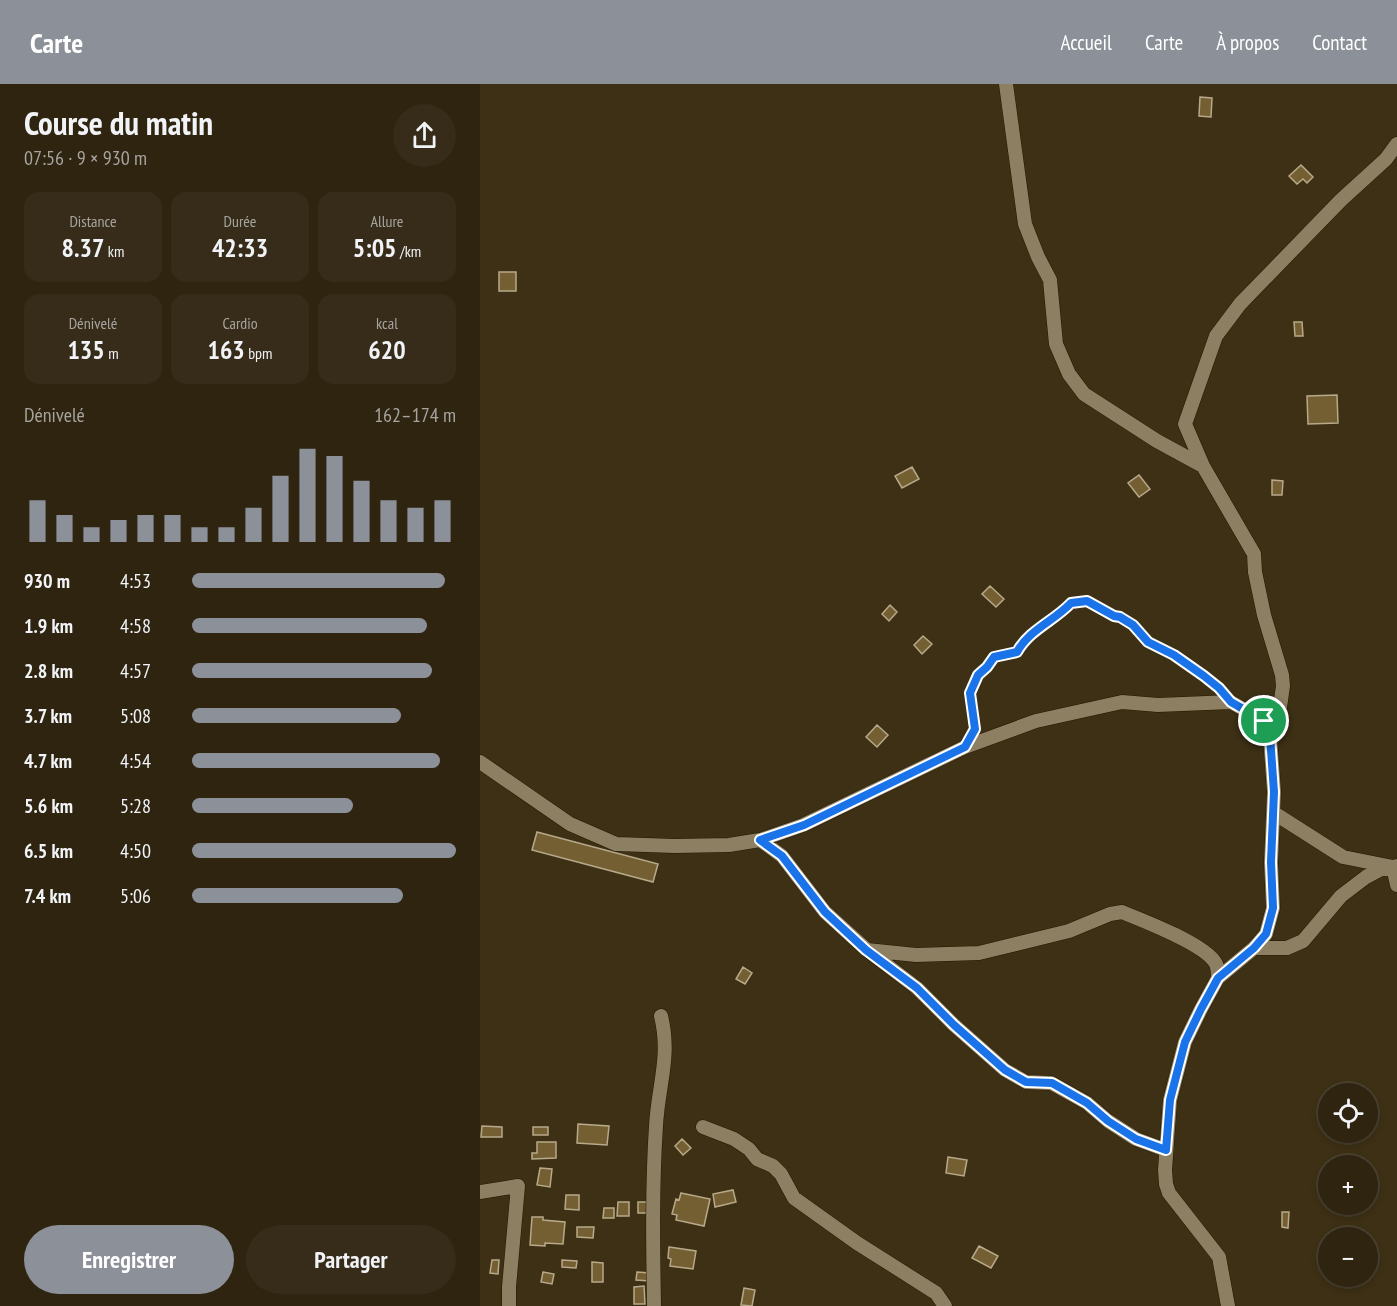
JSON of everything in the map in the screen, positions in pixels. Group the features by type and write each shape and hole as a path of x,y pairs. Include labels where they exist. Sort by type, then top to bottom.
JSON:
{"street":[{"path":"1006,84 1025,224 1050,280 1056,344 1069,374 1084,394 1157,441 1203,466"},
{"path":"1264,721 1280,707 1283,686 1278,660 1269,638 1255,572 1254,555 1203,466 1185,424 1216,336 1240,304 1341,200 1386,159 1397,144"},
{"path":"480,762 570,824 616,844 729,845 760,840 804,825 965,747 1036,721 1122,702 1158,705 1231,702 1264,721 1270,736 1274,813 1271,837 1273,908 1266,934 1254,948 1218,978 1185,1042 1170,1100 1166,1150 1166,1184 1169,1193 1219,1257 1228,1306"},
{"path":"1274,813 1343,856 1395,866"},
{"path":"760,840 782,856 825,912 866,950 917,988 954,1025 1005,1070 1026,1082 1052,1083 1087,1103 1108,1121 1136,1139 1166,1150"},
{"path":"1395,866 1397,885"},
{"path":"1254,948 1287,948 1303,941 1341,896 1378,870 1395,866"},
{"path":"866,950 916,955 979,953 1069,931 1110,914 1122,912 1187,940 1208,954 1216,964 1218,978"},
{"path":"654,1306 656,1124 666,1053 665,1032 661,1016"},
{"path":"703,1127 734,1139 749,1149 757,1159 773,1166 781,1174 794,1198 857,1243 936,1293 945,1306"},
{"path":"480,1192 518,1186 509,1306"}],"path":[{"path":"965,747 975,729 970,693 978,675 994,657 1017,652 1035,631 1063,612 1071,603 1087,601 1133,625 1148,642 1174,655 1204,676 1231,702"}],"building":[{"path":"1200,97 1212,98 1211,117 1199,116"},
{"path":"1301,165 1313,177 1307,183 1303,179 1297,184 1289,176"},
{"path":"499,272 516,272 516,291 499,291"},
{"path":"1294,322 1302,322 1303,336 1295,336"},
{"path":"1337,395 1338,423 1308,424 1307,396"},
{"path":"912,467 919,479 902,488 895,476"},
{"path":"1139,475 1150,489 1139,497 1128,483"},
{"path":"1272,480 1283,481 1282,495 1272,495"},
{"path":"990,586 1004,599 996,607 982,594"},
{"path":"890,605 897,612 889,621 882,614"},
{"path":"923,636 932,644 922,654 914,645"},
{"path":"877,725 888,735 877,747 866,737"},
{"path":"537,832 658,864 653,882 532,850"},
{"path":"743,967 752,973 745,984 736,979"},
{"path":"578,1124 609,1126 607,1145 577,1143"},
{"path":"482,1126 502,1127 502,1137 481,1137"},
{"path":"533,1127 548,1127 548,1135 533,1135"},
{"path":"682,1139 691,1148 683,1155 675,1146"},
{"path":"537,1142 556,1142 556,1158 532,1159 532,1153 537,1153"},
{"path":"948,1157 967,1160 964,1176 946,1173"},
{"path":"540,1168 552,1169 550,1187 537,1185"},
{"path":"733,1190 736,1202 715,1207 713,1194"},
{"path":"681,1193 710,1199 704,1226 676,1220 677,1215 672,1214 676,1199 679,1200"},
{"path":"566,1195 579,1195 579,1210 565,1209"},
{"path":"618,1202 629,1202 629,1216 617,1216"},
{"path":"638,1202 650,1202 650,1213 638,1213"},
{"path":"604,1208 614,1208 614,1218 603,1218"},
{"path":"1282,1212 1289,1212 1288,1228 1282,1227"},
{"path":"532,1217 565,1222 563,1244 530,1245"},
{"path":"577,1227 594,1227 593,1238 577,1237"},
{"path":"979,1246 998,1256 991,1268 972,1258"},
{"path":"669,1247 696,1251 693,1269 670,1266"},
{"path":"492,1260 499,1260 498,1274 490,1273"},
{"path":"562,1260 577,1261 576,1268 562,1267"},
{"path":"592,1262 603,1263 603,1282 592,1282"},
{"path":"543,1272 554,1274 552,1284 541,1282"},
{"path":"637,1272 650,1273 650,1281 636,1280"},
{"path":"644,1286 645,1304 634,1304 634,1287"},
{"path":"744,1288 755,1290 752,1306 741,1305"}],"route":[{"path":"1087,601 1120,617 1133,625 1148,642 1174,655 1204,676 1231,702 1264,721 1270,736 1274,792 1271,837 1273,908 1266,934 1254,948 1218,978 1185,1042 1170,1100 1166,1150 1136,1139 1108,1121 1087,1103 1052,1083 1026,1082 1005,1070 954,1025 917,988 866,950 825,912 782,856 760,840 804,825 965,747 975,729 970,693 978,675 994,657 1017,652 1035,631 1063,612 1071,603 1087,601"}]}
